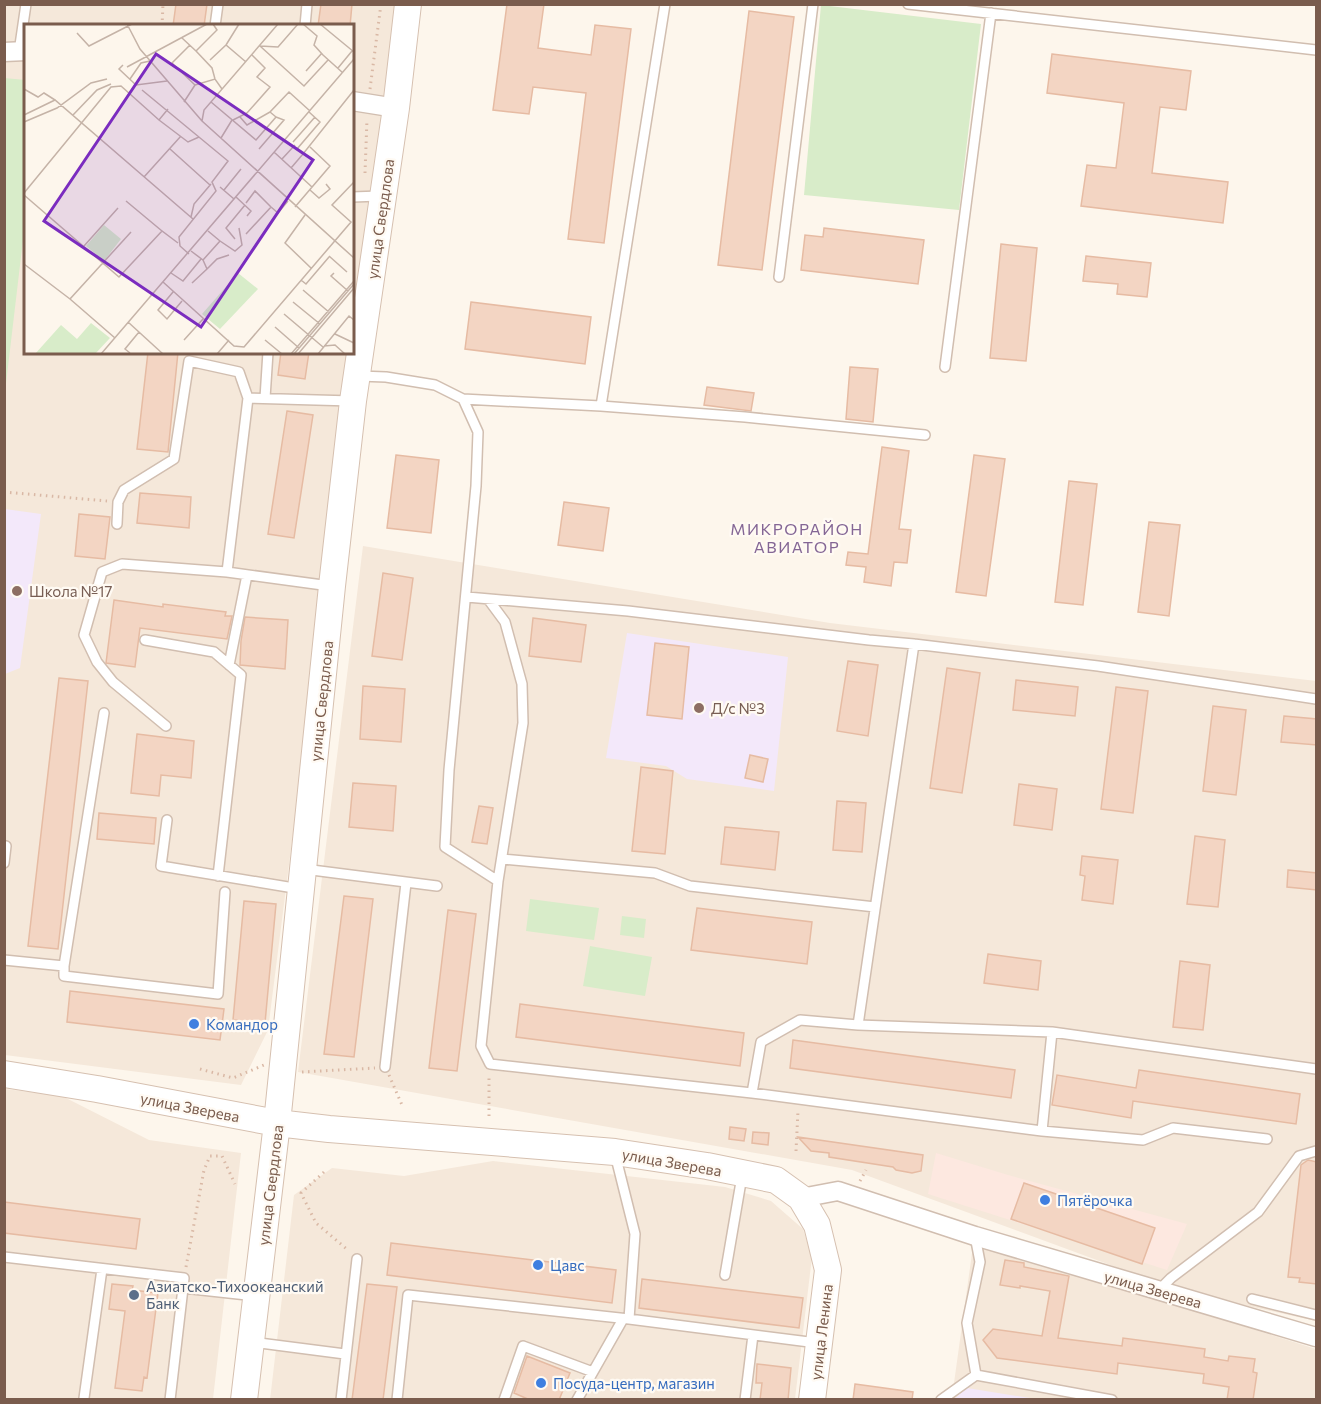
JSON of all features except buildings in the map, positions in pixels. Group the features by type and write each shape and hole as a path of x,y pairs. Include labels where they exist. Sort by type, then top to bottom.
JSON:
{"main road":[{"name":"улица Свердлова","path":"244,1400 278,1123 332,586 357,376 373,197 396,108 408,4"},
{"name":"улица Зверева","path":"4,1074 278,1123 615,1152 776,1180 801,1198"},
{"name":"улица Ленина","path":"801,1198 817,1225 828,1270 812,1400"}],"street":[{"path":"360,102 396,108"},
{"name":"улица Зверева","path":"801,1198 838,1191 975,1236 1317,1337"}],"lane":[{"path":"16,52 26,4"},
{"path":"215,24 218,4"},
{"path":"305,24 307,4"},
{"path":"601,406 665,4"},
{"path":"779,277 813,4"},
{"path":"908,4 1317,50"},
{"path":"945,367 991,14"},
{"path":"354,197 373,197"},
{"path":"265,398 268,354"},
{"path":"117,524 118,502 124,490 174,459 190,357 239,372 248,398 227,572"},
{"path":"357,376 386,377 435,385 463,399 601,406 745,417 846,429 925,435"},
{"path":"248,398 353,401"},
{"path":"463,399 478,432 476,486 449,770 445,847 498,881"},
{"path":"166,726 113,682 97,662 84,635 102,572 122,564 227,572 332,586"},
{"path":"229,665 247,575"},
{"path":"467,597 628,611 1098,666 1317,699"},
{"path":"488,599 505,622 522,684 522,723 498,881 481,1046 490,1064 752,1093 1042,1131 1143,1140 1173,1128 1267,1139"},
{"path":"145,640 214,652 241,675 218,876"},
{"path":"858,1025 914,644"},
{"path":"104,713 64,976 218,994 225,892"},
{"path":"167,820 161,866 218,876 437,886"},
{"path":"4,863 6,846"},
{"path":"502,859 655,873 690,885 875,907"},
{"path":"385,1068 406,883"},
{"path":"4,960 64,966"},
{"path":"752,1093 761,1042 800,1020 858,1025 1052,1032 1317,1069"},
{"path":"1042,1131 1052,1032"},
{"path":"1159,1290 1171,1278 1258,1212 1299,1156 1317,1151"},
{"path":"577,1400 626,1319 635,1233 615,1152"},
{"path":"725,1275 742,1174"},
{"path":"975,1236 980,1262 967,1323 976,1375"},
{"path":"4,1257 102,1269 258,1296"},
{"path":"341,1400 357,1258"},
{"path":"94,1400 84,1399 102,1269"},
{"path":"170,1400 183,1283"},
{"path":"396,1400 408,1295 819,1343"},
{"path":"1252,1299 1317,1315"},
{"path":"745,1400 753,1335"},
{"path":"252,1342 345,1354"},
{"path":"504,1400 523,1346 593,1372"},
{"path":"941,1400 976,1375 1112,1400"}],"path":[{"path":"162,24 163,4"},
{"path":"373,197 360,102 381,4"},
{"path":"4,492 118,502"},
{"path":"200,1069 233,1078 264,1065 267,1055"},
{"path":"489,1116 490,1064"},
{"path":"302,1072 385,1068 402,1105"},
{"path":"796,1151 798,1099"},
{"path":"183,1283 204,1170 210,1156 222,1156 235,1184"},
{"path":"860,1181 866,1170"},
{"path":"324,1172 301,1193 316,1223 357,1258"}],"shaded area":[{"path":"5,5 398,5 354,352 354,24 24,24 24,354 354,354 268,1030 241,1085 5,1055"},
{"name":"Школа №17","path":"5,509 41,514 20,668 5,674"},
{"path":"363,546 830,623 1316,681 1316,1321 1181,1291 852,1170 298,1072"},
{"name":"Д/с №3","path":"627,633 788,657 774,791 687,779 666,766 606,758"},
{"path":"5,1089 62,1096 149,1140 241,1153 213,1399 5,1400"},
{"path":"936,1153 1187,1224 1167,1270 928,1194"},
{"path":"493,1161 725,1187 771,1201 803,1229 812,1257 795,1399 270,1400 294,1195 332,1168 404,1176"},
{"path":"973,1246 1078,1274 1316,1349 1316,1399 944,1400 954,1383"},
{"path":"967,1388 1036,1399 954,1399"}],"green space":[{"path":"821,5 981,24 959,210 804,195"},
{"path":"4,78 24,80 24,231 5,392"},
{"path":"530,899 599,908 594,940 526,931"},
{"path":"622,916 646,919 644,938 620,935"},
{"path":"590,946 652,957 645,996 583,986"}],"place":[{"name":"Школа №17","path":"17,591"},
{"name":"Д/с №3","path":"699,708"},
{"name":"Командор","path":"194,1024"},
{"name":"Пятёрочка","path":"1045,1200"},
{"name":"Цавс","path":"538,1265"},
{"name":"Азиатско-Тихоокеанский Банк","path":"134,1295"},
{"name":"Посуда-центр, магазин","path":"541,1383"}],"district":[{"name":"МИКРОРАЙОН АВИАТОР","path":"797,537"}]}
